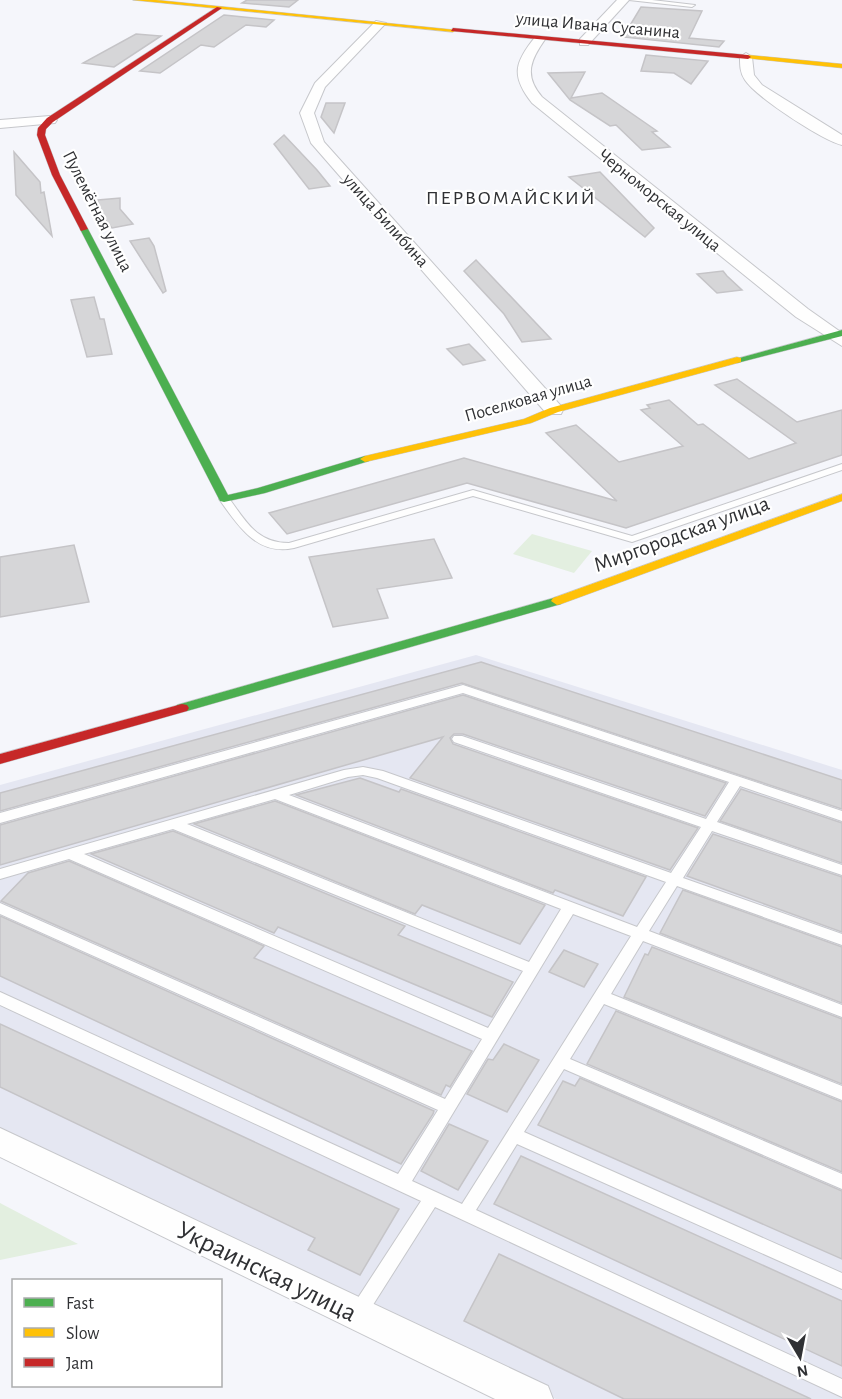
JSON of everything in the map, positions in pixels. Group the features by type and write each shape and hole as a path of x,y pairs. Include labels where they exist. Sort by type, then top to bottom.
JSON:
{"street":[{"name":"улица Ивана Сусанина","path":"136,0 842,66"},
{"path":"584,42 623,0"},
{"path":"0,124 50,120 219,8"},
{"name":"улица Билибина","path":"380,23 319,86 307,113 311,131 318,143 554,410"},
{"name":"Черноморская улица","path":"540,38 523,66 522,78 537,100 802,313 839,336"},
{"path":"746,57 751,81 842,141"},
{"name":"Пулемётная улица","path":"50,120 42,128 41,135 56,174 224,499"},
{"name":"Поселковая улица","path":"224,499 261,491 339,465 527,421 554,410 839,336"},
{"name":"Миргородская улица","path":"0,759 534,609 842,497"},
{"name":"Украинская улица","path":"0,1142 535,1399"}],"lane":[{"path":"632,0 692,5"},
{"path":"224,499 258,542 272,547 290,546 473,493 632,539 842,466"},
{"path":"0,818 464,689 842,816"},
{"path":"458,739 842,870"},
{"path":"0,874 348,773 363,771 379,774 842,940"},
{"path":"465,1213 737,780"},
{"path":"275,794 842,1011"},
{"path":"174,824 532,969"},
{"path":"70,854 491,1035"},
{"path":"400,1184 570,907"},
{"path":"0,908 447,1107"},
{"path":"601,996 842,1093"},
{"path":"0,998 842,1388"},
{"path":"560,1061 842,1182"},
{"path":"514,1135 842,1281"},
{"path":"358,1314 432,1198"}],"shaded area":[{"path":"476,655 842,770 842,1399 556,1399 362,1308 0,1129 0,785"}],"green space":[{"path":"532,534 592,551 574,573 513,554"},
{"path":"0,1203 78,1244 0,1260"}],"building":[{"path":"247,0 298,0 289,7 242,3"},
{"path":"641,7 702,11 689,38 724,41 719,47 623,37"},
{"path":"224,15 274,20 266,27 246,25 214,47 201,45 160,73 140,71"},
{"path":"136,34 161,36 114,67 83,63"},
{"path":"646,55 708,61 691,84 674,73 641,71"},
{"path":"585,72 571,98 602,93 657,131 652,132 670,147 642,150 616,125 610,126 570,100 548,73"},
{"path":"326,103 345,103 334,133 321,117"},
{"path":"284,135 330,186 309,189 274,144"},
{"path":"14,152 40,182 52,236 16,195"},
{"path":"600,172 654,228 645,237 569,177"},
{"path":"120,198 120,209 133,224 112,228 98,211 98,200"},
{"path":"149,238 154,246 166,291 163,293 130,241"},
{"path":"476,260 551,339 522,342 504,314 464,271"},
{"path":"723,271 742,290 717,293 697,274"},
{"path":"94,297 100,319 104,319 112,354 87,357 71,300"},
{"path":"469,344 485,360 463,365 447,349"},
{"path":"737,379 797,422 842,410 842,455 626,528 467,483 287,534 269,513 464,458 617,501 546,433 576,425 619,462 683,446 641,410 650,408 647,405 669,400 698,425 703,424 749,459 796,443 715,385"},
{"path":"434,539 452,578 377,589 388,618 333,627 309,557"},
{"path":"74,545 89,602 0,617 0,557"},
{"path":"481,662 842,780 842,809 462,683 0,811 0,793"},
{"path":"463,695 726,783 705,816 463,734 454,734 450,738 453,744 698,828 670,870 410,778 443,737 0,865 0,825"},
{"path":"360,778 399,792 401,789 646,877 623,916 555,890 553,893 296,795"},
{"path":"741,789 842,823 842,863 720,821"},
{"path":"275,801 545,905 520,944 422,905 415,914 194,824"},
{"path":"173,831 405,926 398,935 513,982 492,1017 278,927 274,933 91,854"},
{"path":"713,834 842,877 842,932 687,876"},
{"path":"69,861 264,946 254,958 472,1051 450,1087 446,1085 441,1095 1,901 28,873"},
{"path":"683,890 842,947 842,1003 660,933"},
{"path":"0,916 434,1111 433,1114 401,1164 0,976"},
{"path":"652,947 842,1019 842,1084 624,997 645,954 648,955"},
{"path":"564,950 598,964 584,987 549,972"},
{"path":"616,1011 842,1102 842,1172 587,1064"},
{"path":"0,1024 399,1209 360,1275 308,1250 315,1238 0,1087"},
{"path":"504,1044 539,1060 507,1112 467,1094 488,1059 493,1060"},
{"path":"580,1078 842,1191 842,1259 538,1125 563,1081 575,1086"},
{"path":"449,1124 488,1141 458,1190 421,1171"},
{"path":"521,1156 842,1301 842,1366 494,1204"},
{"path":"499,1254 811,1399 624,1399 464,1321"}],"traffic: fast":[{"path":"84,229 224,499 261,491 365,459"},
{"path":"737,360 842,333"},
{"path":"182,708 557,601"}],"traffic: slow":[{"path":"136,0 453,30"},
{"path":"748,57 842,66"},
{"path":"365,459 527,421 554,410 737,360"},
{"path":"557,601 842,497"}],"traffic: jam":[{"path":"84,229 56,175 41,135 42,128 50,120 219,8"},
{"path":"453,30 748,57"},
{"path":"0,759 182,708"}],"district":[{"name":"ПЕРВОМАЙСКИЙ","path":"511,197"}]}
